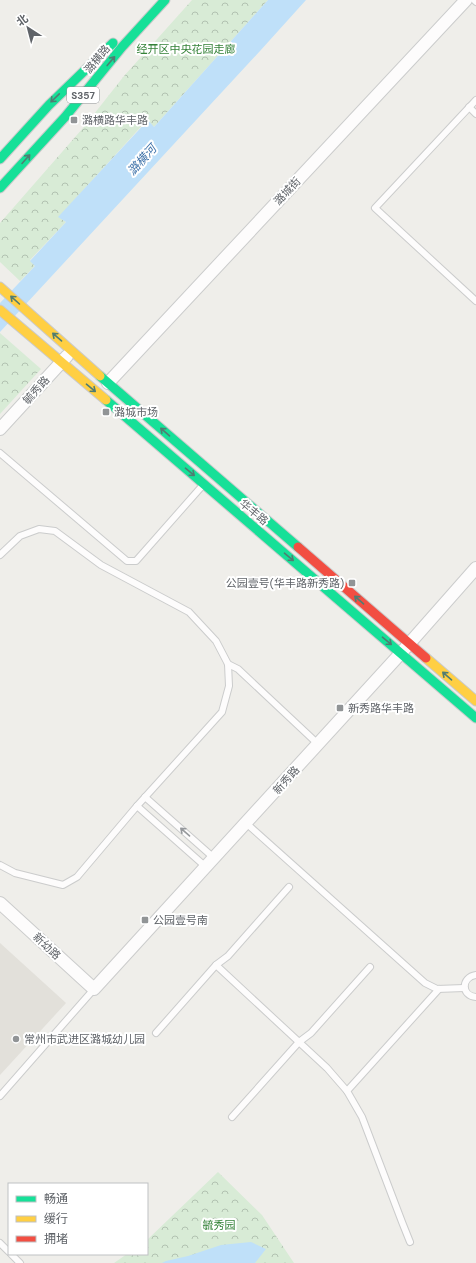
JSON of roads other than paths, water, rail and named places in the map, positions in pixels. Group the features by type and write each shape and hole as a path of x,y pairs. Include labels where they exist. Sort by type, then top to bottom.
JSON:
{"street":[{"name":"潞横路","path":"0,188 65,117 122,47 165,0"},
{"name":"潞城街","path":"108,383 466,0"},
{"name":"潞横路","path":"0,159 49,105 117,38"},
{"name":"华丰路","path":"1,288 108,383 476,701"},
{"name":"华丰路","path":"0,310 476,718"},
{"name":"毓秀路","path":"0,429 72,350"},
{"name":"新秀路","path":"94,990 410,644 476,568"},
{"name":"新幼路","path":"0,903 94,990"}],"lane":[{"path":"476,100 375,208 476,301"},
{"path":"469,108 476,114"},
{"path":"0,453 127,561 136,560 204,484"},
{"path":"0,555 20,536 39,529 55,531 101,565 189,612 216,641 228,664 229,686 222,712 137,806 77,877 63,884 15,873 0,865"},
{"path":"228,664 238,669 318,744"},
{"path":"145,797 214,858"},
{"path":"137,806 206,867"},
{"path":"246,823 425,983 439,989 464,988"},
{"path":"156,1033 216,965 228,956 289,887"},
{"path":"216,965 300,1042 327,1068 347,1091 362,1117 410,1242"},
{"path":"232,1117 300,1042 311,1033 370,967"},
{"path":"476,975 470,976 467,979 464,988 468,995 476,997"},
{"path":"347,1091 439,989"},
{"path":"0,1096 94,990"},
{"path":"0,1243 8,1251"},
{"path":"12,1255 20,1263"}],"water":[{"name":"潞横河","path":"268,0 306,0 0,332 0,303 35,266 30,261 66,222 58,217 148,120 154,127"},
{"path":"251,1242 266,1249 255,1263 162,1263 221,1245"}],"place":[{"name":"潞横路华丰路","path":"74,120"},
{"name":"潞城市场","path":"106,412"},
{"name":"公园壹号(华丰路新秀路)","path":"352,583"},
{"name":"新秀路华丰路","path":"340,708"},
{"name":"公园壹号南","path":"145,920"},
{"name":"常州市武进区潞城幼儿园","path":"16,1039"}],"park label":[{"name":"经开区中央花园走廊","path":"186,49"},
{"name":"毓秀园","path":"219,1225"}]}
